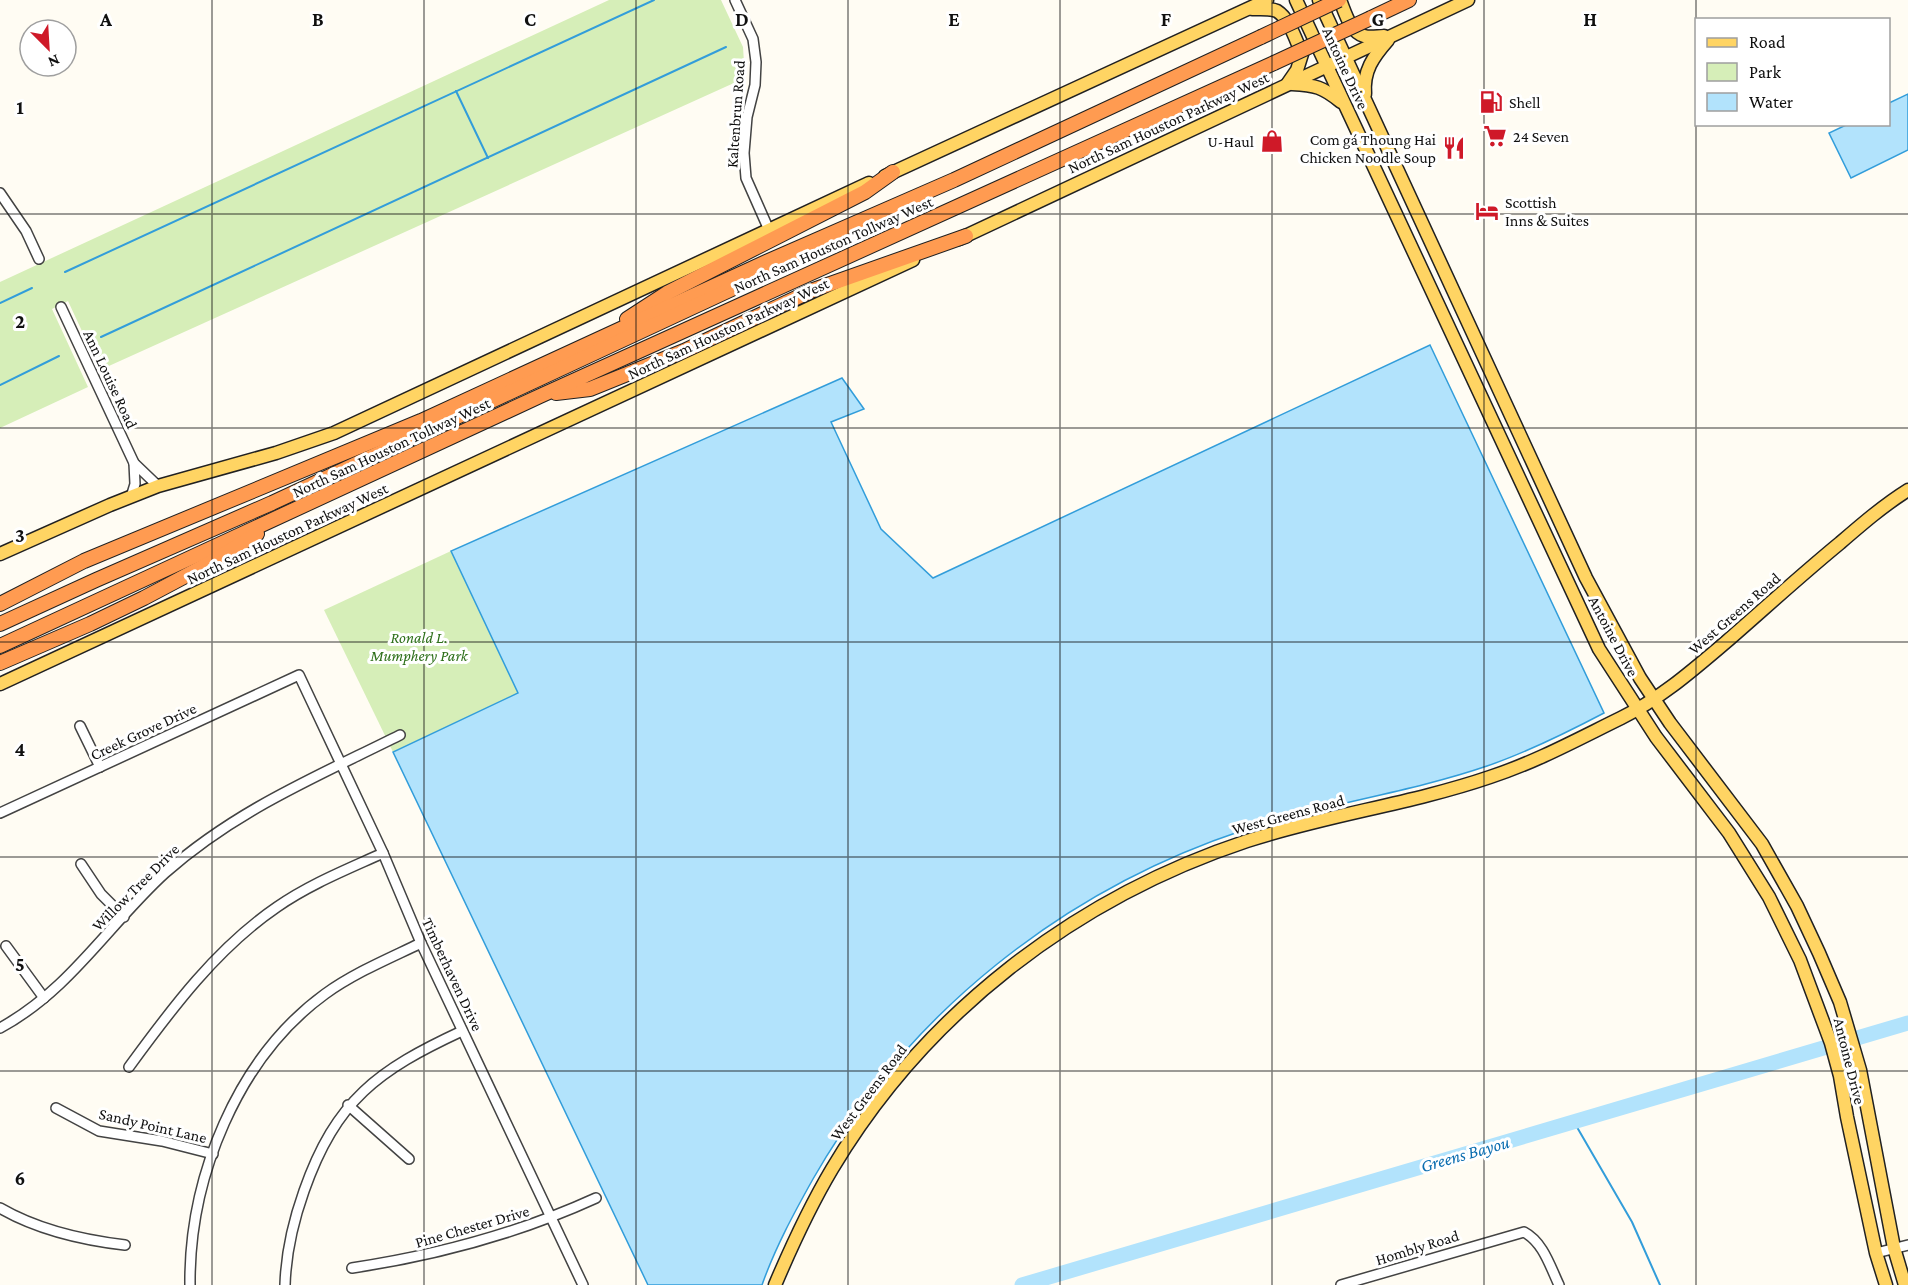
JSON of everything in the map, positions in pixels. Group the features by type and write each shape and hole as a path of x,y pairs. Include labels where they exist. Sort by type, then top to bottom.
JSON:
{"highway":[{"name":"North Sam Houston Tollway West","path":"0,604 84,561 421,422 796,248 954,180 1340,0"},
{"name":"North Sam Houston Tollway West","path":"0,646 540,396 1409,0"},
{"path":"583,347 667,293 865,192 893,172"},
{"name":"North Sam Houston Tollway West","path":"0,624 272,502 772,271 954,180"},
{"path":"540,396 590,389 684,351 813,290 966,236"},
{"name":"North Sam Houston Tollway West","path":"0,663 90,624 201,568 249,540 272,520"}],"main road":[{"name":"Antoine Drive","path":"1296,0 1599,649 1636,709 1729,833 1769,897 1800,960 1820,1009 1840,1076 1876,1253 1886,1285"},
{"name":"Antoine Drive","path":"1319,0 1586,578 1626,655 1653,699 1762,844 1797,906 1819,952 1840,1002 1860,1070 1894,1248 1905,1285"},
{"path":"1340,0 1350,23 1359,34 1365,37 1393,35"},
{"name":"North Sam Houston Parkway West","path":"0,684 966,236 1468,0"},
{"path":"0,554 158,486 276,453 334,433 1258,3 1277,11 1286,19 1302,54 1298,70 1288,84"},
{"path":"1365,101 1365,77 1368,66 1393,35"},
{"path":"1288,84 1312,85 1325,89 1345,104"},
{"path":"1392,206 1410,198"},
{"path":"1451,333 1469,325"},
{"path":"1509,458 1527,450"},
{"name":"West Greens Road","path":"775,1285 800,1228 833,1168 855,1133 892,1084 919,1052 964,1006 1028,953 1080,918 1126,892 1211,853 1289,829 1490,777 1550,753 1636,709 1687,675 1881,508 1908,490"},
{"path":"1569,586 1586,578"},
{"path":"1729,833 1744,820"},
{"path":"1800,960 1819,952"},
{"path":"1847,1117 1870,1114"}],"street":[{"name":"Kaltenbrun Road","path":"735,0 753,39 756,62 755,86 747,117 744,153 746,178 769,230"},
{"path":"0,193 26,231 39,259"},
{"name":"Ann Louise Road","path":"61,308 134,463 158,486"},
{"name":"Ann Louise Road","path":"131,497 135,484 134,463"},
{"name":"Timberhaven Drive","path":"299,675 383,853 421,943 583,1285"},
{"name":"Creek Grove Drive","path":"0,813 299,675"},
{"path":"80,726 100,767"},
{"name":"Willow Tree Drive","path":"0,1028 25,1013 77,968 164,874 213,834 273,798 400,735"},
{"path":"129,1067 187,992 220,956 258,921 299,893 383,853"},
{"path":"81,864 101,894 124,917"},
{"path":"190,1285 191,1245 199,1200 213,1154 234,1101 250,1073 292,1022 307,1008 342,982 421,943"},
{"path":"6,946 44,998"},
{"path":"285,1285 285,1266 291,1232 308,1178 327,1136 348,1105 386,1071 406,1058 462,1031"},
{"path":"348,1105 409,1159"},
{"name":"Sandy Point Lane","path":"56,1108 99,1131 170,1142 213,1154"},
{"name":"Pine Chester Drive","path":"352,1268 434,1254 552,1218 596,1198"},
{"path":"0,1208 24,1220 76,1238 125,1245"},
{"name":"Hombly Road","path":"1341,1285 1524,1232 1542,1248 1559,1285"},
{"path":"1876,1253 1908,1245"}],"green space":[{"path":"609,0 721,0 743,47 745,78 100,370 68,301 52,309 88,387 0,428 0,282"},
{"name":"Ronald L. Mumphery Park","path":"451,551 518,693 393,752 324,610"}],"water":[{"path":"1908,94 1908,150 1851,178 1829,133 1844,126 1890,126 1890,103"},
{"path":"1430,345 1604,713 1547,742 1487,766 1427,784 1304,813 1244,830 1177,855 1114,886 1053,923 996,965 943,1011 895,1063 851,1119 813,1179 779,1244 762,1285 648,1285 393,752 518,693 451,551 842,378 864,409 831,422 881,529 933,578"}],"waterway":[{"path":"65,272 654,0"},
{"path":"101,337 726,47"},
{"path":"456,91 488,158"},
{"path":"0,303 32,288"},
{"path":"0,385 59,356"},
{"name":"Greens Bayou","path":"1022,1285 1908,1023"},
{"path":"1574,1122 1632,1222 1660,1285"}],"place":[{"name":"Shell","path":"1491,102"},
{"name":"24 Seven","path":"1495,136"},
{"name":"U-Haul","path":"1272,141"},
{"name":"Com gá Thoung Hai Chicken Noodle Soup","path":"1454,148"},
{"name":"Scottish Inns & Suites","path":"1487,211"}]}
